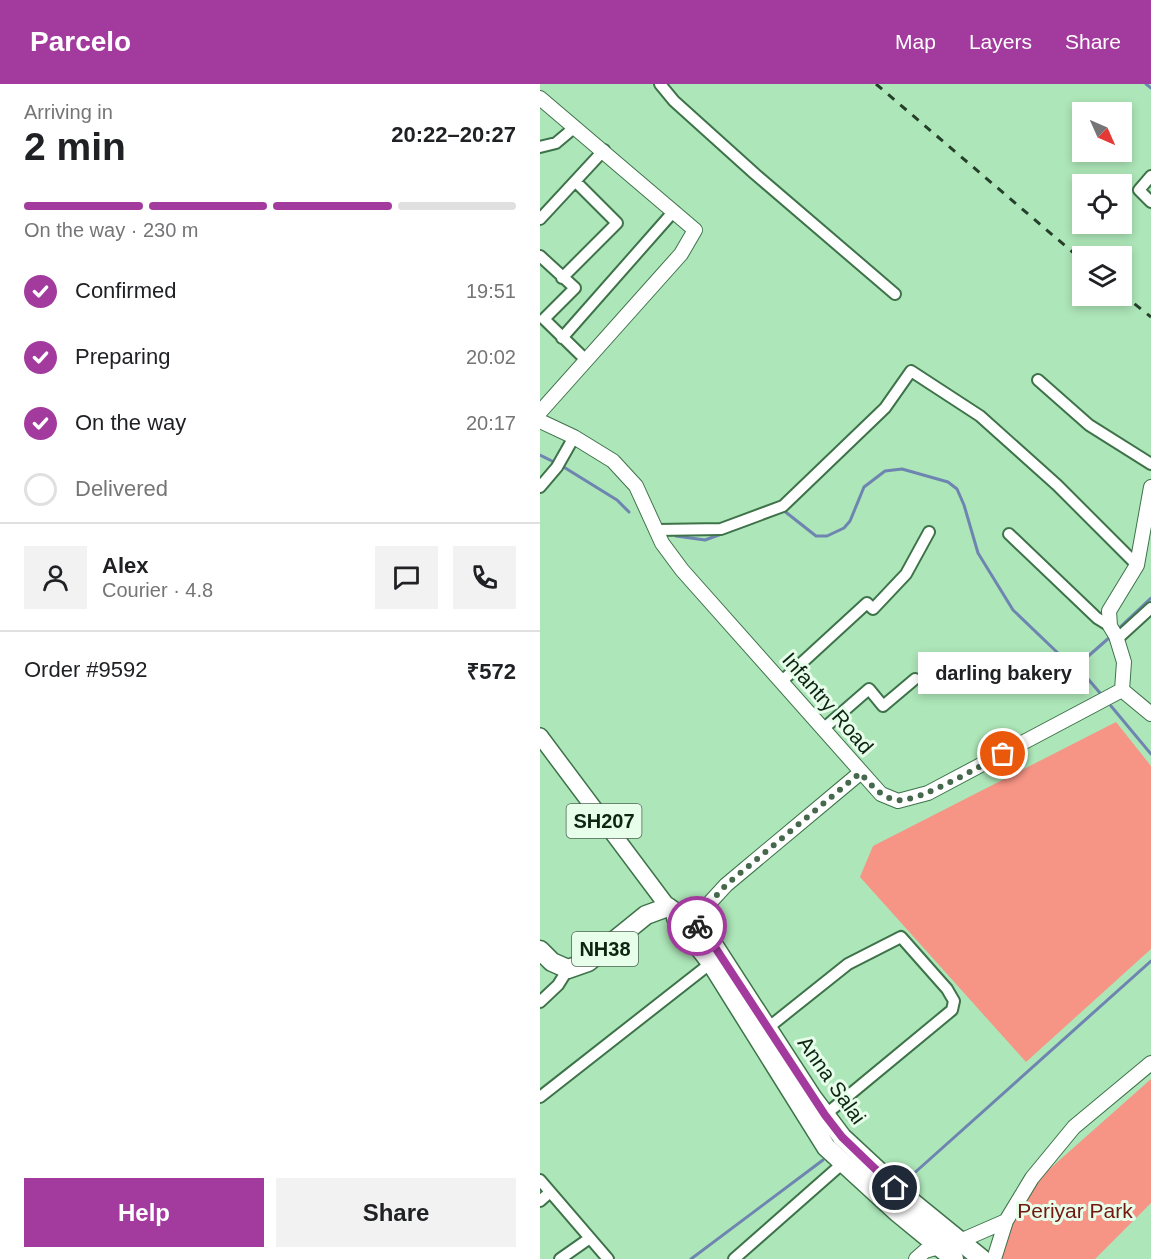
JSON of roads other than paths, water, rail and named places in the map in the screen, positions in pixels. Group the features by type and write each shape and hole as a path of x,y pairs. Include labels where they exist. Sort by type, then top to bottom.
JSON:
{"highway":[{"name":"Anna Salai","path":"668,907 692,922 707,935 825,1115 842,1137 879,1173 982,1259"},
{"name":"Anna Salai","path":"668,907 711,963 820,1138 843,1163 954,1259"},
{"name":"NH38","path":"540,950 552,962 568,969 588,962 646,915 668,907"}],"main road":[{"name":"Anna Salai","path":"540,736 668,907"}],"street":[{"path":"660,84 674,100 755,174 895,294"},
{"path":"540,98 604,150 695,230 681,254 540,412"},
{"path":"540,147 556,142 575,127"},
{"path":"540,219 604,150"},
{"path":"1151,177 1139,190 1151,202"},
{"path":"562,278 617,223 576,182"},
{"path":"562,338 674,211"},
{"path":"540,256 575,288 544,319 585,359"},
{"path":"657,530 720,529 783,506 885,408 911,371 980,416 1057,485 1137,565"},
{"path":"1038,381 1089,425 1151,464"},
{"name":"Infantry Road","path":"540,421 574,437 613,460 636,486 662,543 682,570 880,794 898,801 928,793 1122,690"},
{"path":"540,487 557,467 574,437"},
{"path":"1151,487 1137,565 1108,611 1110,626 1117,639 1124,662 1122,690 1151,714"},
{"path":"782,681 867,603 873,609 906,574 929,532"},
{"path":"1009,534 1097,618 1110,626"},
{"path":"1117,639 1151,608"},
{"path":"823,729 868,690 883,706 915,679"},
{"path":"692,922 726,885 860,773"},
{"path":"769,1027 848,964 901,937 947,988 954,1001 952,1010 825,1115"},
{"path":"540,1097 711,963"},
{"path":"540,1002 558,985 568,969"},
{"path":"994,1259 1006,1221 1032,1178 1074,1127 1151,1063"},
{"path":"734,1259 843,1163"},
{"path":"540,1180 608,1259"},
{"path":"540,1201 549,1192"},
{"path":"916,1259 925,1251 960,1241 1006,1221"},
{"path":"560,1259 590,1238"}],"waterway":[{"path":"1146,84 1151,88"},
{"path":"540,455 556,463"},
{"path":"562,466 617,500 629,512"},
{"path":"783,510 816,536 827,536 844,528 850,521 864,487 885,471 902,469 948,482 957,489 964,505 978,553 1013,610 1061,656 1077,666 1110,637"},
{"path":"676,536 705,540 752,523"},
{"path":"1117,630 1151,598"},
{"path":"1077,666 1100,693"},
{"path":"1111,706 1151,754"},
{"path":"911,1176 1151,961"},
{"path":"691,1259 823,1160"}],"railway":[{"path":"876,84 1072,252"},
{"path":"1132,302 1151,317"}],"place":[{"name":"darling bakery","path":"1003,754"}],"park label":[{"name":"Periyar Park","path":"1075,1210"}]}
